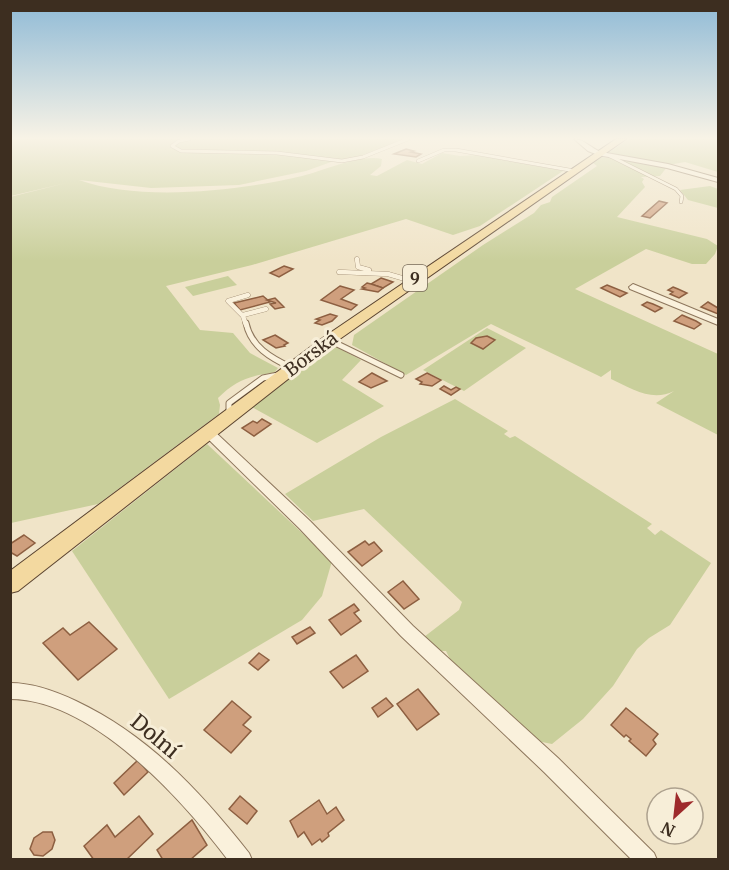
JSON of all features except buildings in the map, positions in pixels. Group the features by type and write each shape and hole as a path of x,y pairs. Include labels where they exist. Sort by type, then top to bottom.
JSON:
{"main road":[{"name":"Borská","path":"10,584 329,340 562,180"}],"street":[{"path":"633,287 718,322"},
{"path":"209,433 305,525 407,631 551,765 647,860"},
{"name":"Dolní","path":"10,691 46,697 107,724 172,779 206,814 242,860"}],"lane":[{"path":"656,180 676,189 682,196 681,202"},
{"path":"357,259 358,267 412,281"},
{"path":"339,272 378,273"},
{"path":"248,295 228,301 234,310 243,315 266,309"},
{"path":"243,315 248,333 255,344 288,371"},
{"path":"329,340 401,375"}],"green space":[{"path":"11,180 265,180 239,185 151,188 79,180 130,191 190,192 220,190 284,180 550,180 480,226 453,235 406,219 252,265 166,286 200,330 233,333 250,353 278,368 274,373 250,377 231,387 218,398 219,414 98,504 11,523 10,197 66,183 11,196"},
{"path":"577,180 644,180 642,182 645,187 617,217 707,239 718,246 715,254 706,264 692,264 646,249 575,289 718,354 718,435 656,403 674,391 658,395 642,393 611,379 611,370 601,377 491,324 406,375 352,345 354,335 483,245 534,213 541,205 550,202 552,197"},
{"path":"710,186 718,189 718,208 688,200 680,190"},
{"path":"228,276 237,285 193,296 185,287"},
{"path":"487,328 526,348 464,391 423,370"},
{"path":"331,344 361,360 342,380 384,406 317,443 250,406"},
{"path":"455,399 508,431 504,434 510,438 515,436 652,524 647,528 655,535 661,530 711,563 670,625 649,638 637,649 613,686 583,719 552,744 537,741 451,661 446,651 439,651 424,637 459,610 462,602 364,509 313,521 285,494 381,437"},
{"path":"207,444 332,561 322,596 302,620 169,699 72,551"}]}
